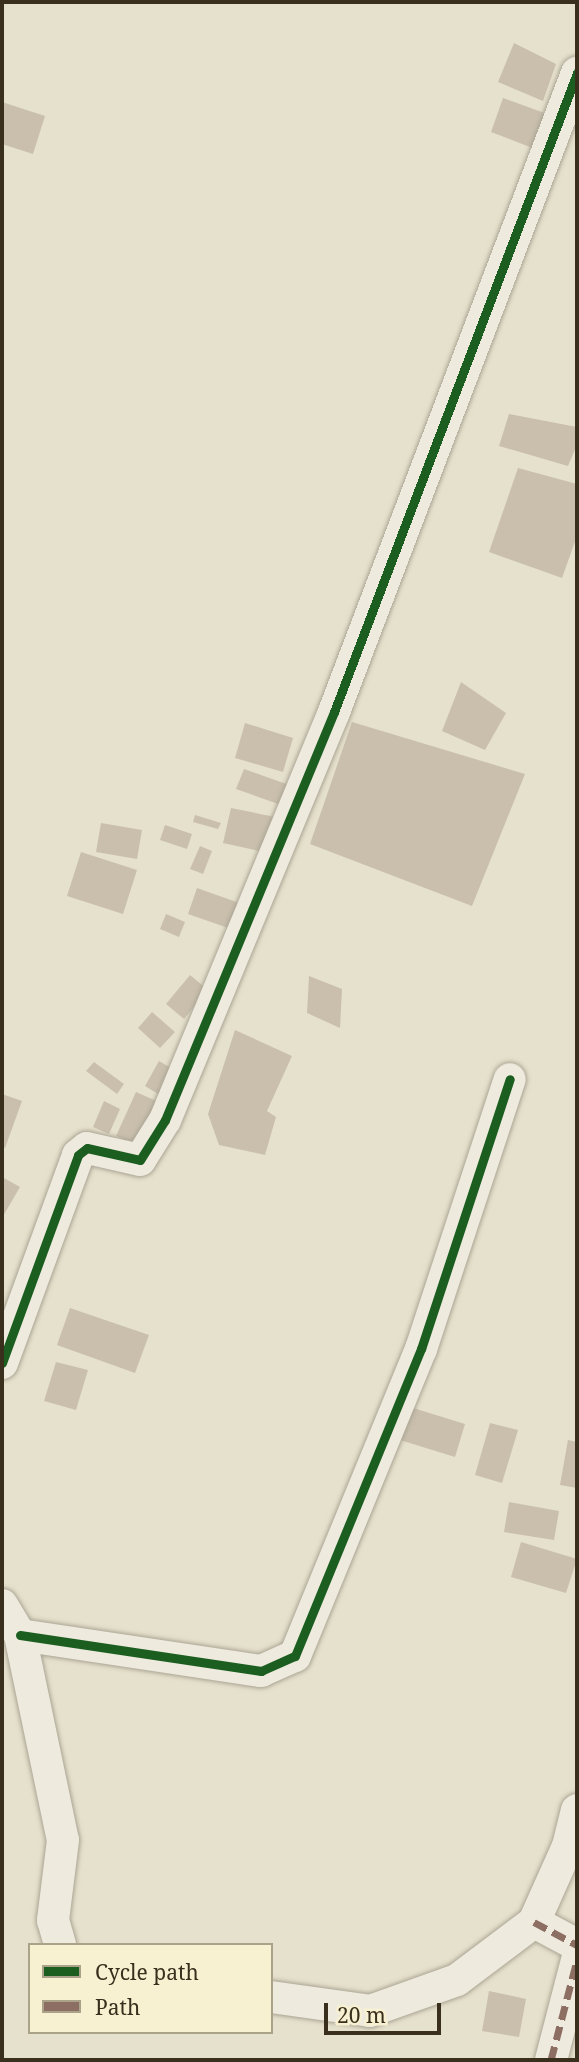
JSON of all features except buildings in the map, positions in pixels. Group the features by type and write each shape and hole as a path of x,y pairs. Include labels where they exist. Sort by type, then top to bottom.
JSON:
{"street":[{"path":"2,1363 78,1155 87,1148 140,1160 165,1120 334,712 576,73"},
{"path":"20,1635 261,1671 295,1656 421,1349 510,1079"},
{"path":"2,1605 20,1635 63,1840 53,1920 59,1943"},
{"path":"273,1997 370,2011 457,1980 534,1922 568,1846 577,1810"},
{"path":"534,1922 577,1945"},
{"path":"551,2060 577,1960"}],"marked path":[{"path":"534,1922 577,1945"},
{"path":"551,2060 577,1960"}],"cycle path":[{"path":"2,1363 78,1155 87,1148 140,1160 165,1120 334,712 577,73"},
{"path":"20,1635 261,1671 295,1656 421,1349 510,1079"}]}
